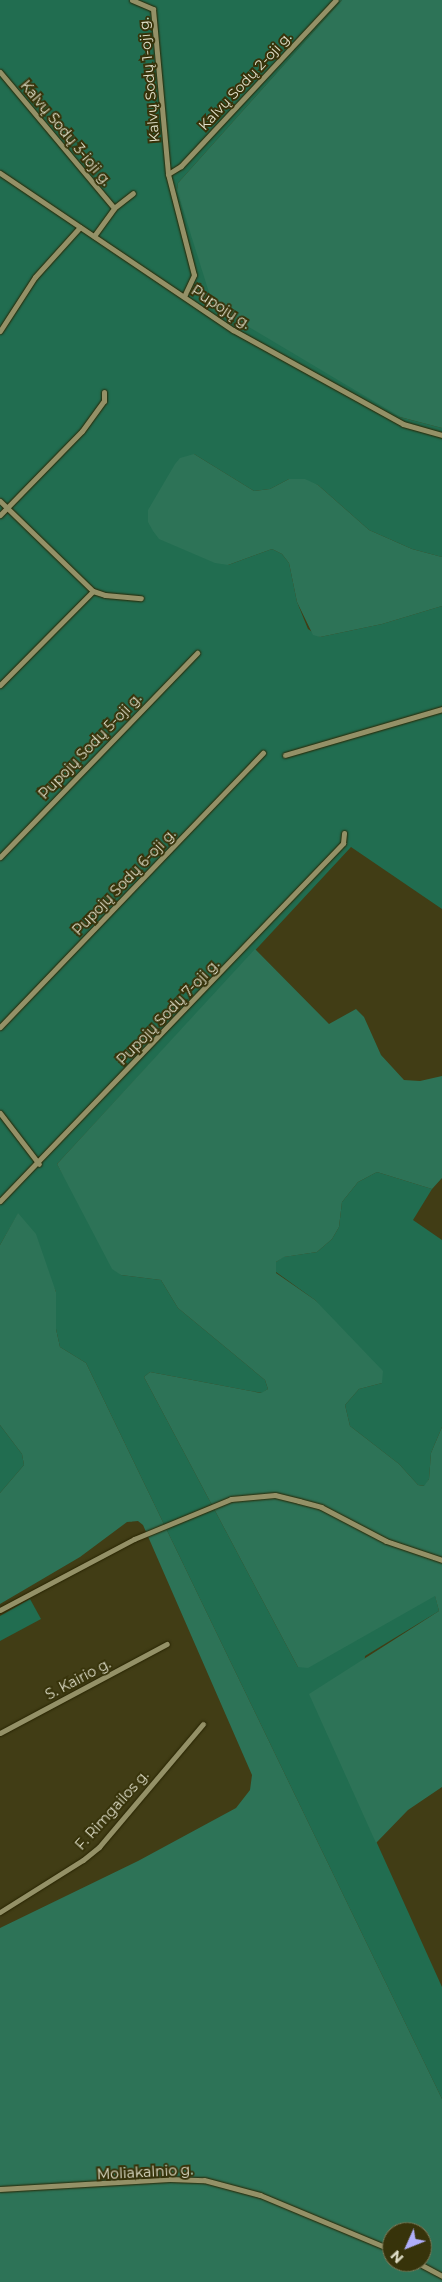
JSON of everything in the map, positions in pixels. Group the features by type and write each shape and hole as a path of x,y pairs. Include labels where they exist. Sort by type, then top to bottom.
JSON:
{"street":[{"name":"Kalvų Sodų 1-oji g.","path":"132,0 154,9 168,174"},
{"name":"Kalvų Sodų 2-oji g.","path":"168,174 182,166 336,0"},
{"name":"Kalvų Sodų 3-ioji g.","path":"0,72 114,208"},
{"name":"Pupojų g.","path":"0,173 233,330 403,424 442,435"},
{"path":"168,174 194,275 184,296"},
{"path":"94,236 114,208 133,193"},
{"path":"0,331 35,277 80,227"},
{"path":"0,515 82,430 104,401 104,392"},
{"path":"0,501 93,591 105,595 141,598"},
{"path":"0,685 93,591"},
{"name":"Pupojų Sodų 5-oji g.","path":"0,857 197,653"},
{"path":"285,754 442,709"},
{"name":"Pupojų Sodų 6-oji g.","path":"0,1027 263,753"},
{"name":"Pupojų Sodų 7-oji g.","path":"0,1201 39,1164 344,843 344,833"},
{"path":"0,1113 39,1164"},
{"path":"0,1610 134,1539 231,1499 275,1495 300,1500 321,1507 386,1541 442,1560"},
{"name":"S. Kairio g.","path":"0,1734 167,1644"},
{"name":"F. Rimgailos g.","path":"0,1912 82,1860 99,1847 203,1724"},
{"name":"Moliakalnio g.","path":"0,2189 7,2191 170,2179 204,2180 260,2194 382,2246"}],"green space":[{"path":"0,0 342,0 178,183 177,190 400,417 442,428 442,557 412,549 369,530 318,485 289,479 270,489 254,491 194,454 228,565 272,549 282,554 289,563 297,602 308,629 320,637 382,624 442,606 442,909 351,847 57,1164 121,1275 161,1280 178,1308 265,1380 268,1389 262,1393 150,1372 144,1377 298,1667 435,1595 439,1611 365,1656 353,1790 442,1987 442,2099 86,1363 60,1347 56,1329 56,1292 18,1214 0,1245"},
{"path":"342,0 442,0 442,428 400,417 232,317 211,299 177,190 178,183"},
{"path":"194,454 254,491 270,489 289,479 305,479 318,485 369,530 412,549 442,557 442,606 382,624 320,637 313,635 297,602 289,563 282,554 272,549 228,565 215,563 159,539 153,531 148,522 148,510 175,464 180,458"},
{"path":"255,949 329,1024 356,1009 364,1017 381,1055 404,1080 420,1081 442,1076 442,1178 432,1189 377,1172 358,1182 342,1202 339,1227 332,1239 317,1252 284,1257 276,1262 276,1273 315,1300 383,1371 382,1383 359,1389 345,1405 350,1426 399,1464 418,1485 424,1486 429,1479 431,1453 442,1427 442,1787 408,1810 376,1843 309,1694 439,1611 435,1596 308,1668 298,1667 144,1377 150,1372 261,1393 268,1389 265,1380 178,1308 161,1280 121,1275 112,1269 57,1164"},
{"path":"377,1172 432,1189 413,1220 442,1240 442,1427 431,1453 429,1479 425,1486 418,1485 399,1464 350,1426 345,1405 359,1389 382,1383 315,1300 276,1272 276,1262 283,1257 317,1252 332,1239 339,1227 342,1202 358,1182"},
{"path":"18,1213 36,1234 56,1292 56,1329 60,1347 86,1363 442,2099 442,2282 0,2282 0,1928 138,1861 236,1808 250,1790 252,1775 143,1525 138,1521 127,1522 80,1557 0,1604 0,1493 24,1465 22,1454 0,1425 0,1245"},
{"path":"0,1425 22,1454 24,1465 0,1493"},
{"path":"30,1599 41,1619 0,1641 0,1616"}]}
